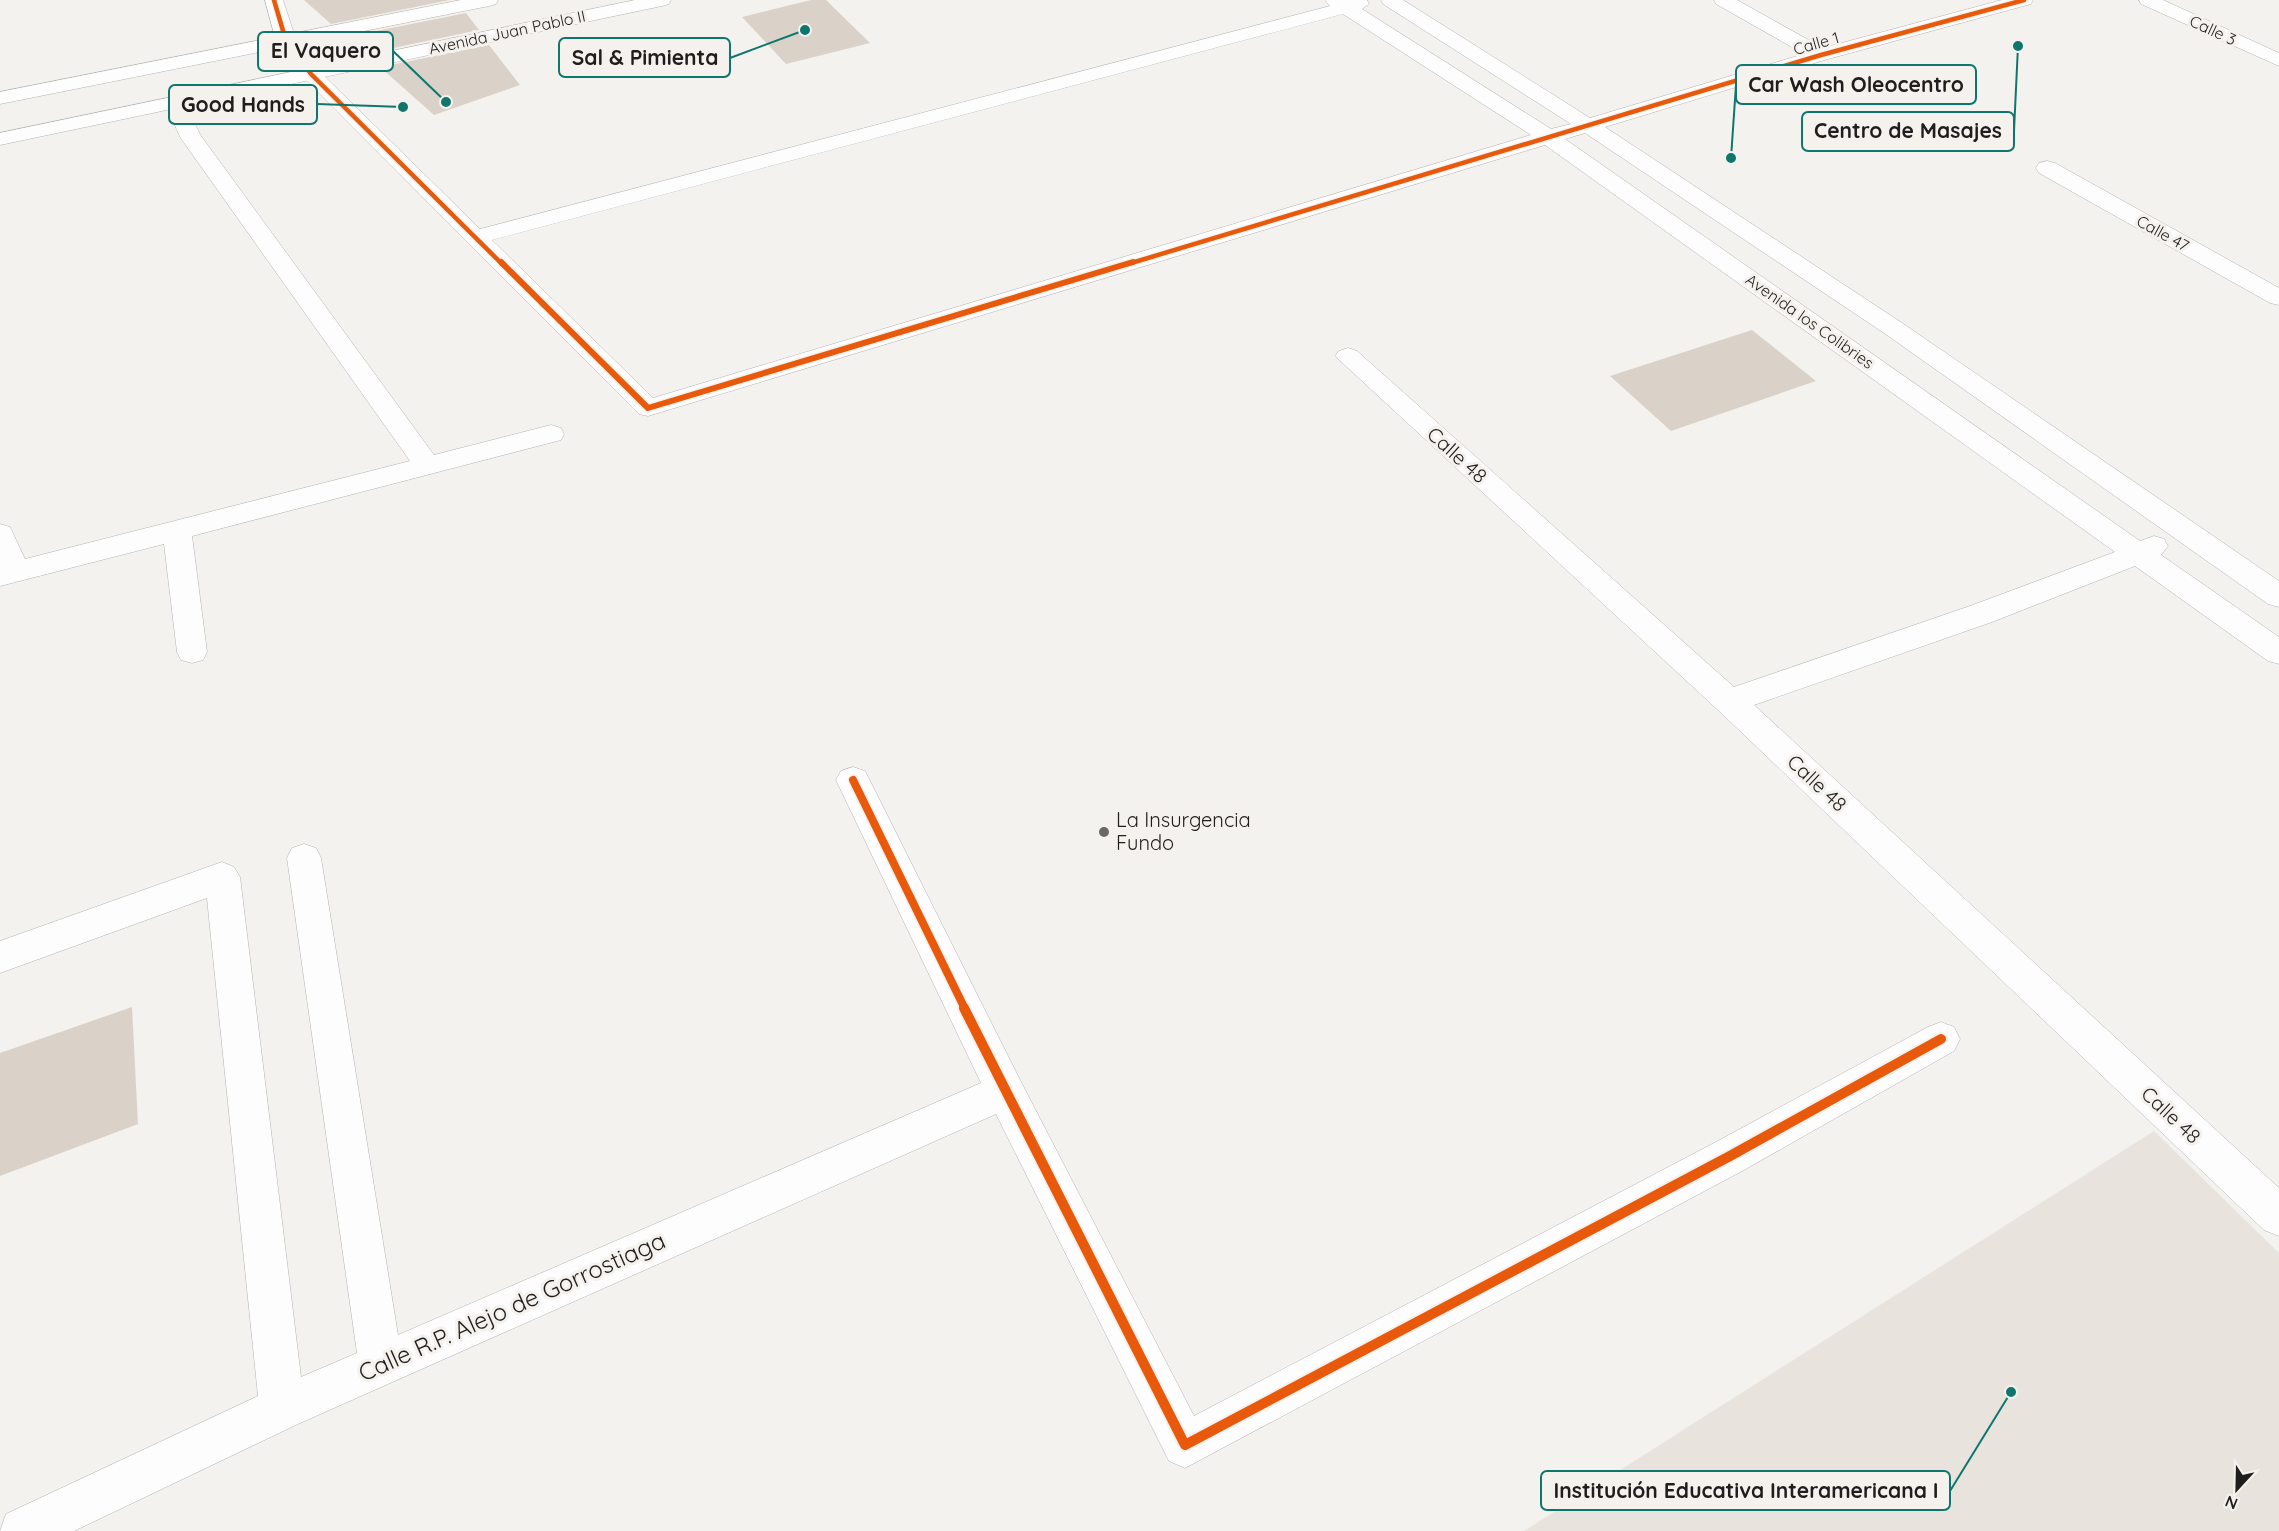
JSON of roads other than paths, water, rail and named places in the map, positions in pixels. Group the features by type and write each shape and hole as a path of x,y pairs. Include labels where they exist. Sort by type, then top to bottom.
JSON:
{"street":[{"path":"274,0 286,41 311,74 476,237 1340,4 1377,0"},
{"name":"Avenida Juan Pablo II","path":"0,98 489,0"},
{"name":"Avenida Juan Pablo II","path":"0,139 662,0"},
{"name":"Avenida los Colibries","path":"1390,0 1589,126 1893,328 2279,596"},
{"path":"1723,0 1821,55"},
{"name":"Calle 1","path":"476,237 648,408 1821,55 2024,0"},
{"name":"Calle 3","path":"2148,0 2279,60"},
{"name":"Avenida los Colibries","path":"1340,4 1548,137 2279,653"},
{"path":"175,102 191,137 427,465"},
{"name":"Calle 47","path":"2048,168 2279,298"},
{"name":"Calle 48","path":"1348,356 1729,700 2279,1216"},
{"path":"0,534 8,574 551,434"},
{"path":"177,530 192,652"},
{"path":"1729,700 1981,614 2140,553 2182,530"},
{"path":"853,780 1005,1091 1185,1445 1730,1156 1941,1039"},
{"path":"304,858 381,1365"},
{"path":"0,957 222,877 282,1408"},
{"name":"Calle R.P. Alejo de Gorrostiaga","path":"23,1531 282,1408 1005,1091"}],"place":[{"name":"Sal & Pimienta","path":"805,30"},
{"name":"Centro de Masajes","path":"2018,46"},
{"name":"El Vaquero","path":"446,102"},
{"name":"Good Hands","path":"403,107"},
{"name":"Car Wash Oleocentro","path":"1731,158"},
{"name":"La Insurgencia Fundo","path":"1104,832"},
{"name":"Institución Educativa Interamericana I","path":"2011,1392"}]}
